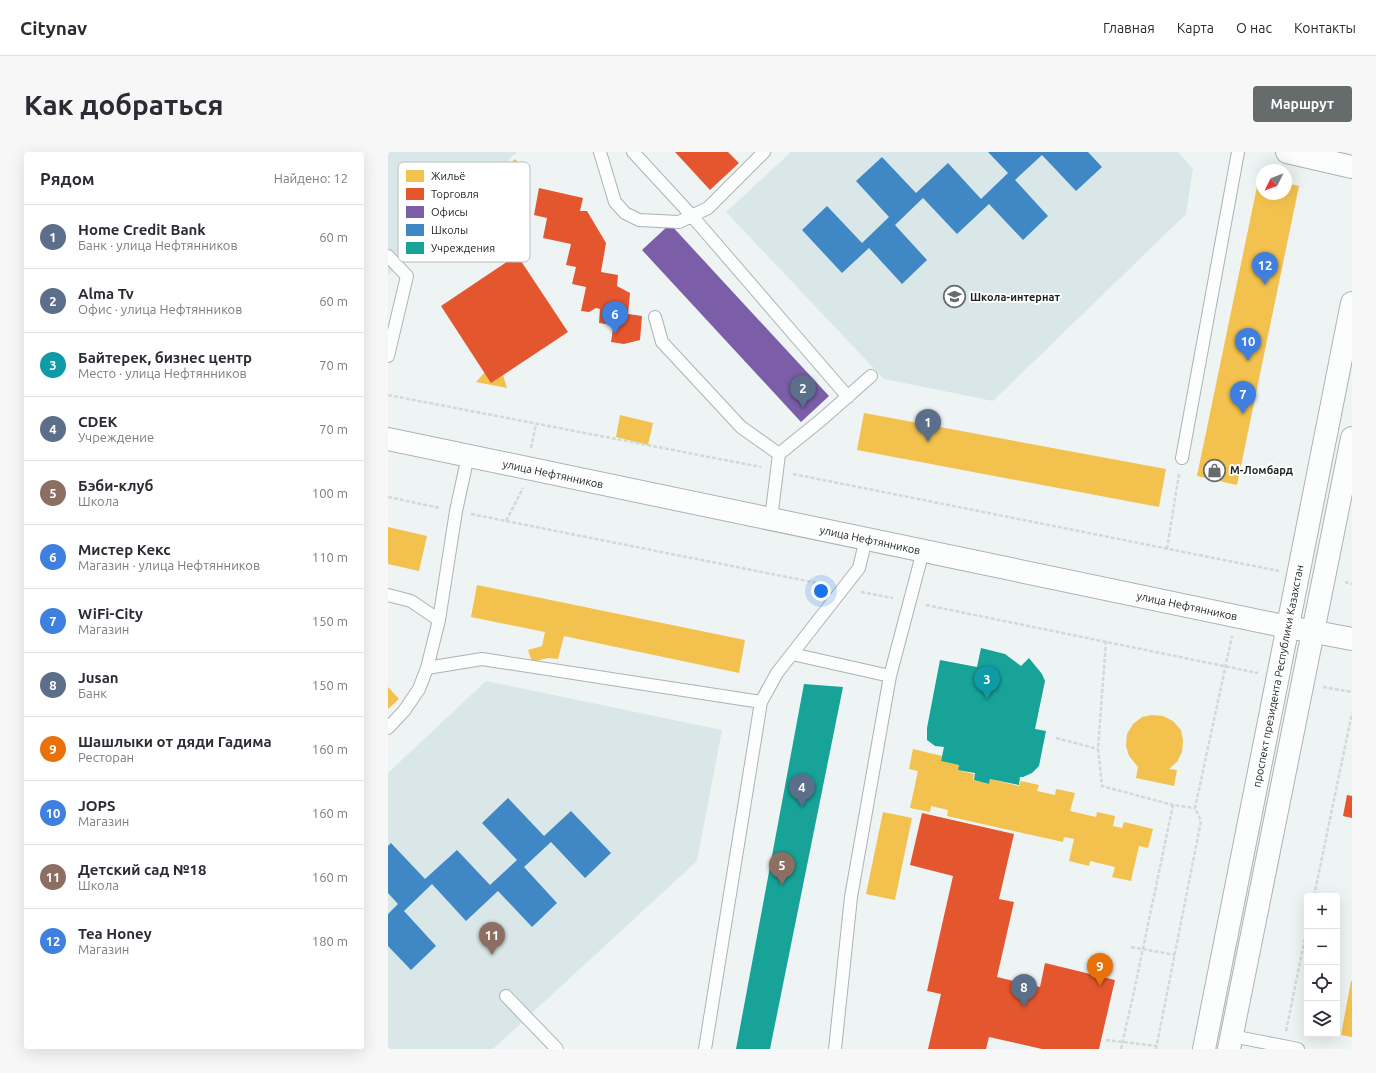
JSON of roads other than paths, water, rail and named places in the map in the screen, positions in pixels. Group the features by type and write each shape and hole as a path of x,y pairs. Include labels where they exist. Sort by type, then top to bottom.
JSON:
{"main road":[{"path":"1287,152 1352,167"},
{"name":"проспект президента Республики Казахстан","path":"1204,1049 1279,678 1298,574 1352,303"},
{"path":"1230,1042 1352,438"},
{"name":"улица Нефтянников","path":"388,439 1288,627 1352,639"}],"lane":[{"path":"600,152 615,202 625,213 639,220 679,222 708,208 764,152"},
{"path":"633,152 692,216 848,397"},
{"path":"1182,458 1238,152"},
{"path":"388,256 407,276 388,356"},
{"path":"655,317 662,342 741,427 779,454"},
{"path":"770,519 779,454 871,376"},
{"path":"388,728 404,711 419,690 427,668 439,620 456,511 468,456"},
{"path":"705,1049 761,702 777,674 859,568 866,539"},
{"path":"835,1049 851,898 890,676 923,551"},
{"path":"388,595 411,601 439,620"},
{"path":"792,654 890,676"},
{"path":"427,668 482,659 761,702"},
{"path":"506,996 557,1049"},
{"path":"1230,1042 1282,1046 1298,1049"}],"place":[{"name":"Tea Honey","path":"1265,285"},
{"name":"Школа-интернат","path":"954,297"},
{"name":"Мистер Кекс","path":"615,334"},
{"name":"JOPS","path":"1248,361"},
{"name":"Alma Tv","path":"803,408"},
{"name":"WiFi-City","path":"1243,414"},
{"name":"Home Credit Bank","path":"928,442"},
{"name":"М-Ломбард","path":"1215,470"},
{"name":"Байтерек, бизнес центр","path":"987,699"},
{"name":"CDEK","path":"802,807"},
{"name":"Бэби-клуб","path":"782,885"},
{"name":"Детский сад №18","path":"492,955"},
{"name":"Шашлыки от дяди Гадима","path":"1100,986"},
{"name":"Jusan","path":"1024,1007"}]}
